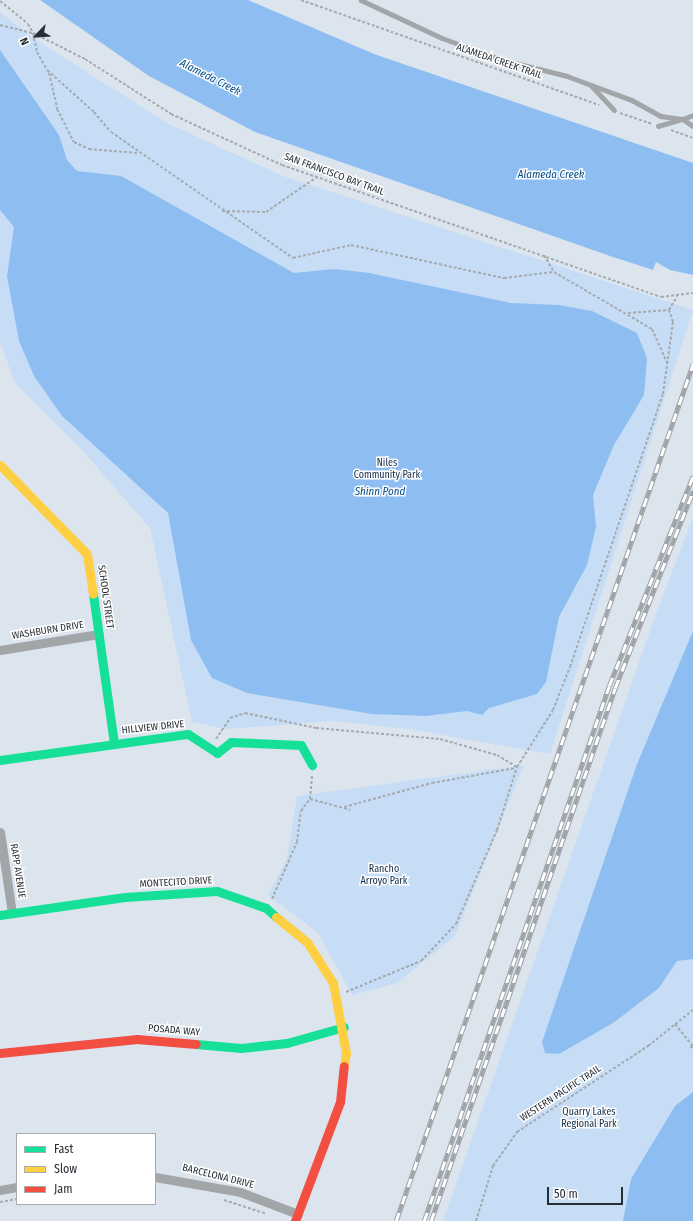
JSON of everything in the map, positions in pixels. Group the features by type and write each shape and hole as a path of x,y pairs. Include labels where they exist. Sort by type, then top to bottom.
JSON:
{"street":[{"name":"SCHOOL STREET","path":"0,465 87,554 114,743"},
{"name":"WASHBURN DRIVE","path":"0,650 99,634"},
{"name":"HILLVIEW DRIVE","path":"0,760 114,743 188,734 210,747"},
{"path":"210,747 217,753 231,742 301,745 312,765"},
{"name":"RAPP AVENUE","path":"0,832 12,913"},
{"name":"MONTECITO DRIVE","path":"0,915 125,897 217,892 266,908 307,942 333,983 344,1027 346,1053 340,1102 296,1218"},
{"name":"POSADA WAY","path":"0,1053 138,1039 241,1048 287,1043 344,1027"},
{"name":"BARCELONA DRIVE","path":"156,1177 240,1192 296,1218"},
{"path":"0,1190 16,1187"}],"lane":[{"path":"361,0 449,40 590,84 661,116 683,118 693,126"},
{"path":"590,84 614,110"},
{"path":"658,126 693,115"}],"path":[{"name":"ALAMEDA CREEK TRAIL","path":"301,0 693,138"},
{"name":"SAN FRANCISCO BAY TRAIL","path":"0,1 28,24 33,33 85,59 171,114 317,177 661,297 693,293"},
{"path":"0,25 33,33 37,52 49,72 94,112 111,132 139,154 293,258 351,245 504,278 554,272"},
{"path":"49,72 57,110 74,142 89,149 139,154"},
{"path":"222,211 266,212 317,177"},
{"path":"544,255 554,272 627,313 652,329 668,366"},
{"path":"336,996 421,961 446,937 497,830 517,767 553,710 570,667 663,394 673,322 669,310 677,296"},
{"path":"627,313 669,310"},
{"path":"210,747 230,718 244,713 316,728 440,739 497,755 517,767"},
{"path":"266,908 292,857 301,810 310,799 312,765"},
{"path":"344,807 432,783 517,767"},
{"path":"310,799 351,810"},
{"name":"WESTERN PACIFIC TRAIL","path":"476,1221 493,1166 517,1132 648,1046 693,1010"},
{"path":"675,1024 692,1046 689,1049"},
{"path":"220,1198 270,1214"},
{"path":"0,1202 16,1199"}],"green space":[{"name":"Shinn Pond","path":"0,12 33,38 169,124 283,176 693,310 550,754 408,729 333,721 226,729 192,722 150,528 83,451 15,383 0,342"},
{"name":"Quarry Lakes Regional Park","path":"693,518 693,1221 443,1221 658,608"},
{"name":"Rancho Arroyo Park","path":"524,765 455,936 397,983 352,995 318,933 268,895 287,859 297,796"}],"water":[{"name":"Alameda Creek","path":"40,0 248,0 374,54 693,163 693,275 670,270 656,262 653,270 610,256 255,132 149,76"},
{"name":"Shinn Pond","path":"0,50 59,135 67,160 77,171 121,176 294,273 334,269 369,273 511,303 559,305 592,311 637,333 647,358 644,395 614,445 593,495 596,527 587,565 559,617 546,682 537,694 489,708 482,715 467,711 426,716 372,714 247,693 212,678 191,640 168,513 62,416 34,376 19,341 7,276 14,227 0,210"},
{"path":"693,631 693,959 677,961 659,988 613,1023 559,1054 545,1053 542,1042 637,764"},
{"path":"693,1092 693,1221 623,1221 631,1179 675,1106"}],"railway":[{"path":"396,1221 693,364"},
{"path":"424,1221 609,686 693,476"},
{"path":"431,1221 615,688 693,491"}],"traffic: fast":[{"path":"93,594 114,743"},
{"path":"0,760 188,734 217,753 231,742 301,745 312,765"},
{"path":"0,915 125,897 217,891 266,908 276,917"},
{"path":"196,1044 241,1048 287,1043 344,1027"}],"traffic: slow":[{"path":"0,465 87,554 93,594"},
{"path":"276,917 307,942 333,983 346,1053 344,1066"}],"traffic: jam":[{"path":"0,1053 137,1039 196,1044"},
{"path":"295,1221 340,1102 344,1066"}],"park label":[{"name":"Niles Community Park","path":"387,468"}]}
